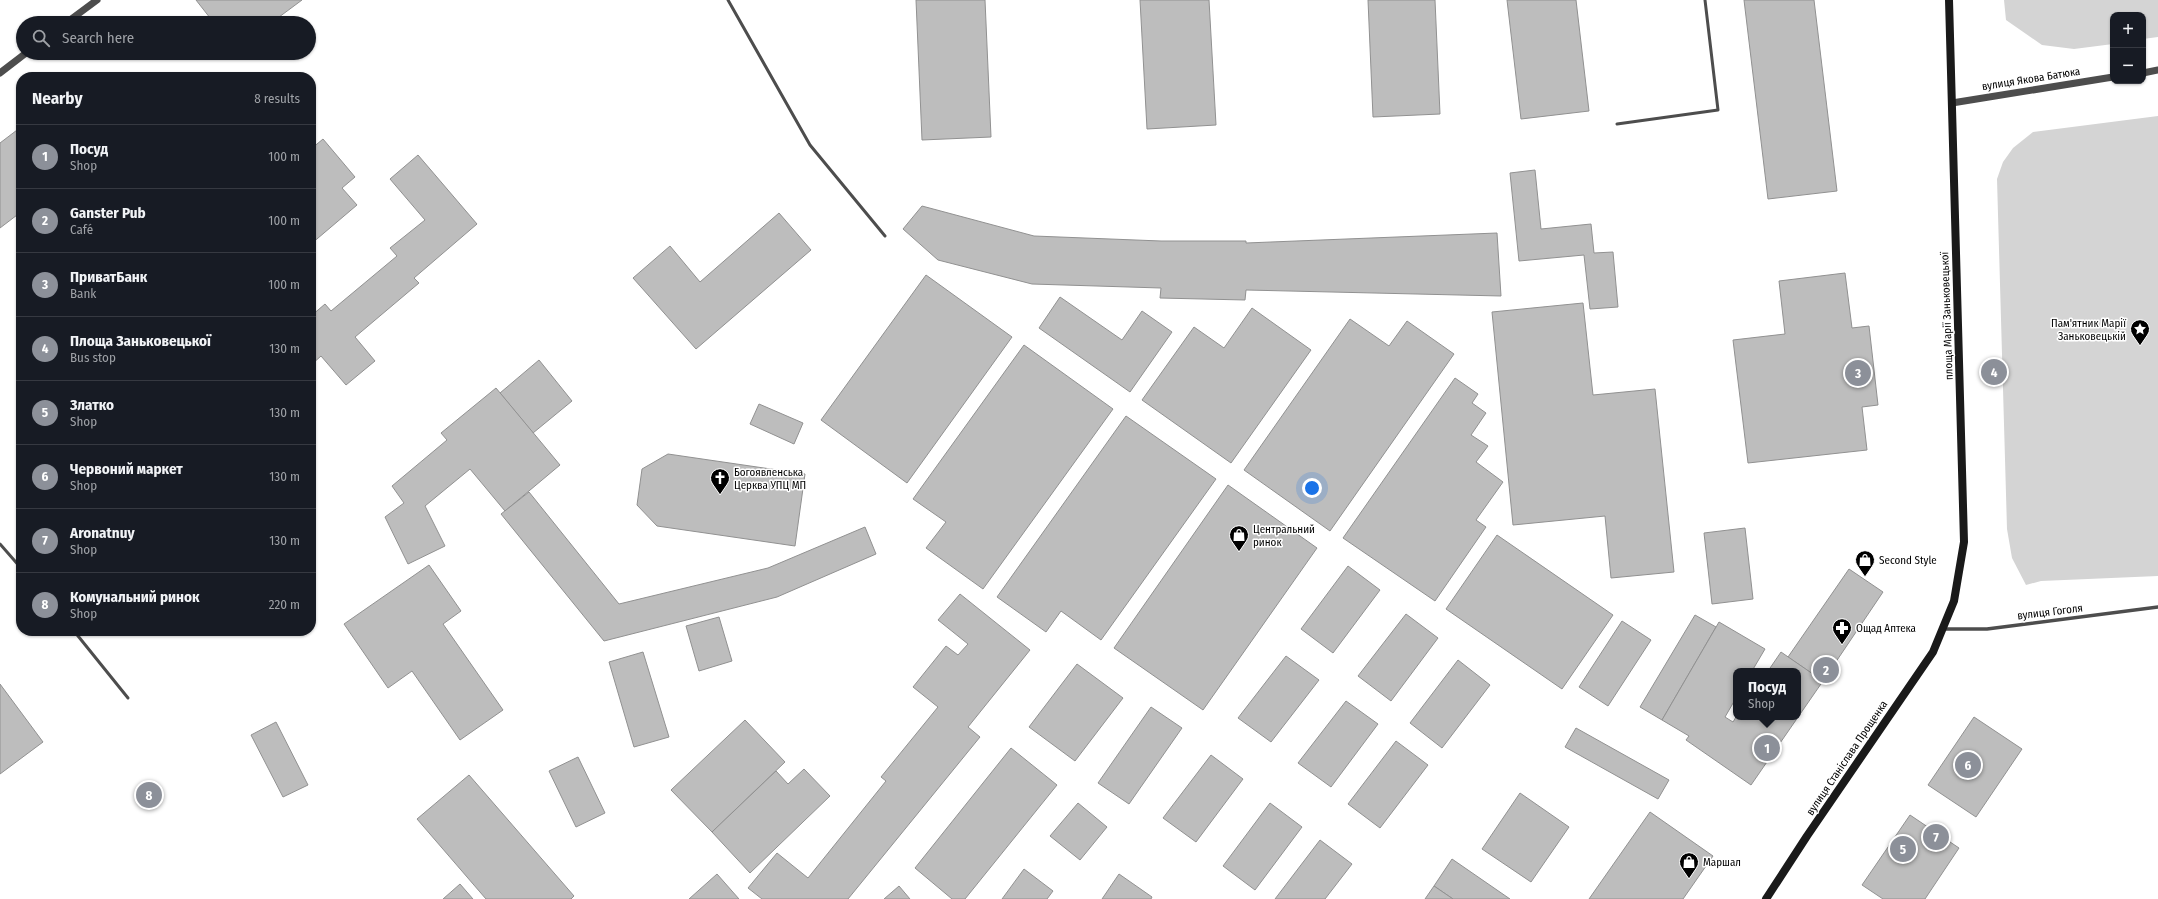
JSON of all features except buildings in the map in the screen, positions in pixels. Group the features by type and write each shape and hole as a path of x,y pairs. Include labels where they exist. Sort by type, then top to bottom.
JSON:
{"main road":[{"name":"площа Марії Заньковецької","path":"1944,629 1954,601 1964,542 1949,0"},
{"name":"вулиця Станіслава Прощенка","path":"1766,899 1807,836 1933,652 1944,629"}],"street":[{"path":"75,16 97,0"},
{"path":"0,73 17,60"},
{"path":"2146,72 2158,70"},
{"name":"вулиця Якова Батюка","path":"1952,103 2110,77"},
{"name":"вулиця Гоголя","path":"1944,629 1987,629 2158,607"}],"lane":[{"path":"728,0 810,146 885,236"},
{"path":"1617,124 1718,110 1705,0"},
{"path":"0,544 16,562"},
{"path":"78,636 128,698"}],"shaded area":[{"path":"2004,0 2158,0 2158,37 2146,39 2146,12 2110,12 2110,44 2074,49 2042,45 2006,20"},
{"path":"2158,116 2158,576 2041,581 2026,585 2012,558 2007,529 1997,179 2003,162 2013,148 2033,132"}],"place":[{"name":"Пам'ятник Марії Заньковецькій","path":"2140,346"},
{"name":"Площа Заньковецької","path":"1994,372"},
{"name":"ПриватБанк","path":"1858,373"},
{"name":"Богоявленська Церква УПЦ МП","path":"720,495"},
{"name":"Центральний ринок","path":"1239,552"},
{"name":"Second Style","path":"1865,577"},
{"name":"Ощад Аптека","path":"1842,645"},
{"name":"Ganster Pub","path":"1826,670"},
{"name":"Посуд","path":"1767,748"},
{"name":"Червоний маркет","path":"1968,765"},
{"name":"Комунальний ринок","path":"149,795"},
{"name":"Aronatnuy","path":"1936,837"},
{"name":"Златко","path":"1903,849"},
{"name":"Маршал","path":"1689,879"}]}
